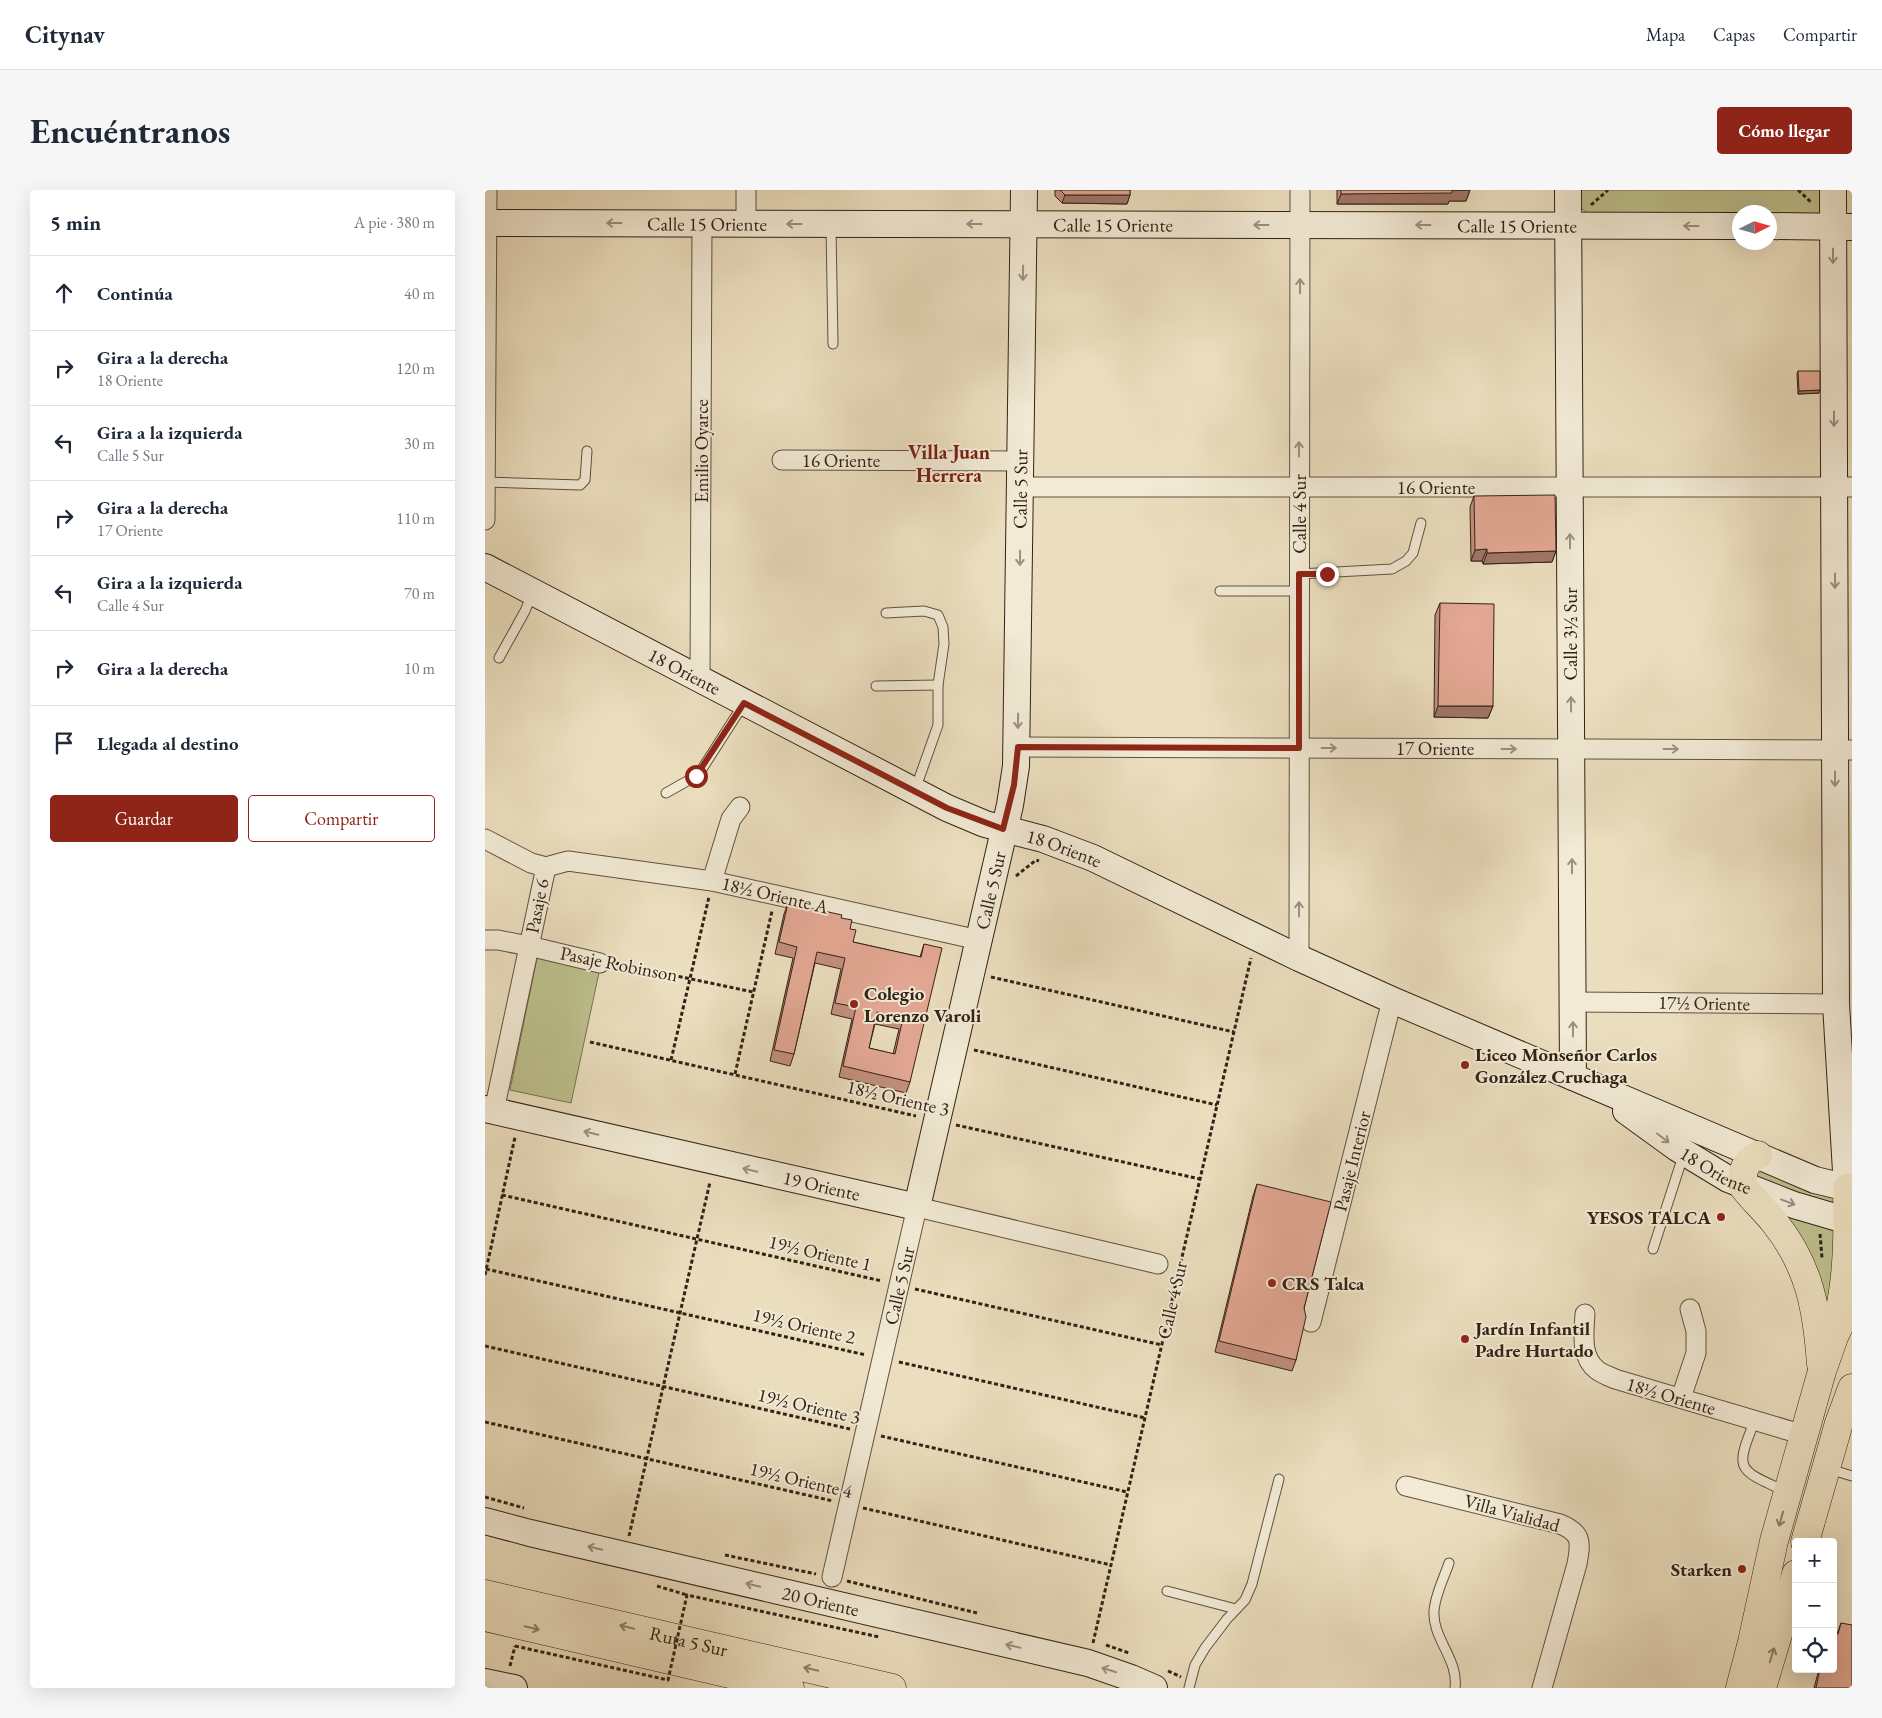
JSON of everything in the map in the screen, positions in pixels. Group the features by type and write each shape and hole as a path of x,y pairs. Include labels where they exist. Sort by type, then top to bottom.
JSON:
{"main road":[{"path":"1758,1155 1747,1162 1737,1182 1785,1236 1794,1250 1809,1282 1816,1312 1822,1371"},
{"path":"1834,1337 1844,1289 1841,1220 1849,1189"},
{"path":"1740,1688 1752,1642 1767,1568 1788,1492 1800,1434 1834,1337 1852,1298"},
{"path":"1806,1538 1839,1423 1852,1388"},
{"path":"1762,1688 1793,1583"},
{"name":"Ruta 5 Sur","path":"487,1600 790,1688"},
{"name":"Ruta 5 Sur","path":"487,1600 892,1688"}],"street":[{"path":"485,520 487,190"},
{"path":"746,190 746,224"},
{"name":"Calle 5 Sur","path":"831,1577 1014,785 1018,747 1024,190"},
{"name":"Calle 4 Sur","path":"1299,958 1300,190"},
{"name":"Calle 3½ Sur","path":"1568,190 1573,1002 1585,1082"},
{"path":"1833,190 1843,227 1844,749 1836,1004 1849,1189"},
{"name":"Calle 15 Oriente","path":"486,223 1732,226"},
{"name":"Emilio Oyarce","path":"700,679 702,224"},
{"path":"1777,226 1843,227"},
{"name":"16 Oriente","path":"782,460 1021,460"},
{"name":"16 Oriente","path":"1021,487 1843,487"},
{"name":"18 Oriente","path":"485,567 947,808 1003,829 1069,848 1093,858 1299,958 1392,1000 1815,1180 1849,1189"},
{"name":"17 Oriente","path":"1018,747 1844,749"},
{"path":"712,881 731,820 740,807"},
{"path":"485,839 531,863 545,866"},
{"name":"18½ Oriente A","path":"545,866 569,861 712,881 979,940"},
{"name":"Pasaje 6","path":"490,1110 529,946 545,866"},
{"name":"Pasaje Robinson","path":"485,940 498,940 529,946 601,963"},
{"name":"Pasaje Interior","path":"1311,1322 1392,1000"},
{"name":"17½ Oriente","path":"1573,1002 1836,1004"},
{"name":"18 Oriente","path":"1585,1082 1684,1153 1737,1182 1841,1220"},
{"name":"19 Oriente","path":"490,1110 1158,1264"},
{"path":"1737,1182 1746,1208 1769,1232 1782,1250 1795,1270 1806,1298 1813,1328 1813,1371 1800,1434"},
{"path":"1681,1398 1696,1353 1696,1331 1689,1309"},
{"name":"18½ Oriente","path":"1585,1314 1583,1341 1588,1358 1596,1369 1615,1379 1800,1434"},
{"name":"Villa Vialidad","path":"1406,1486 1560,1524 1573,1530 1577,1535 1580,1548 1577,1564 1542,1688"},
{"name":"20 Oriente","path":"485,1521 1088,1663 1154,1688"},
{"path":"485,1682 514,1688"}],"lane":[{"path":"831,224 833,344"},
{"path":"485,482 580,485 585,480 587,452"},
{"path":"1220,591 1299,583 1392,569 1406,561 1413,553 1421,523"},
{"path":"499,658 525,611 533,592"},
{"path":"886,613 925,612 938,615 943,627 944,644 938,685 938,725 915,791"},
{"path":"876,686 938,685"},
{"path":"666,793 696,776 744,703"},
{"path":"1653,1249 1684,1153"},
{"path":"1755,1420 1743,1450 1742,1461 1745,1468 1750,1474 1788,1492"},
{"path":"1826,1468 1852,1476"},
{"path":"1189,1688 1195,1665 1205,1648 1245,1600 1279,1478"},
{"path":"1449,1563 1434,1611 1436,1629 1452,1666 1456,1682 1455,1688"},
{"path":"1167,1591 1236,1609"}],"path":[{"path":"671,1060 712,881"},
{"path":"735,1074 775,895"},
{"name":"Calle 4 Sur","path":"1088,1663 1255,936"},
{"name":"Pasaje Robinson","path":"601,963 619,963 753,992"},
{"path":"971,973 1234,1032"},
{"name":"18½ Oriente 3","path":"590,1042 917,1116 937,1123 963,1126 1200,1179"},
{"path":"954,1045 1217,1105"},
{"path":"485,1275 520,1117"},
{"path":"625,1555 714,1162"},
{"name":"19½ Oriente 1","path":"503,1195 1162,1345"},
{"path":"1809,1282 1824,1274 1819,1231 1841,1220"},
{"name":"19½ Oriente 2","path":"486,1269 1145,1418"},
{"name":"19½ Oriente 3","path":"485,1346 1127,1492"},
{"name":"19½ Oriente 4","path":"485,1422 1111,1565"},
{"path":"655,1585 687,1594 879,1637"},
{"path":"515,1646 668,1680 687,1594"}],"green space":[{"path":"1577,190 1829,190 1822,211 1818,214 1777,216 1777,205 1732,205 1732,216 1589,215 1577,204"},
{"path":"538,953 600,968 571,1103 510,1090"},
{"path":"1752,1167 1852,1201 1827,1305 1746,1175"}],"building":[{"path":"1060,190 1130,190 1130,195 1065,195"},
{"path":"1341,190 1452,190 1452,193 1341,194"},
{"path":"1798,371 1820,371 1820,390 1799,391"},
{"path":"1555,495 1556,551 1487,553 1487,549 1475,550 1474,496"},
{"path":"1440,603 1494,604 1493,706 1438,706"},
{"path":"788,903 842,915 841,918 852,920 850,929 856,930 853,942 921,957 924,944 942,948 910,1082 843,1066 856,1007 835,1003 845,958 817,952 794,1054 774,1050 797,947 779,942","holes":["877,1012 903,1018 895,1054 869,1048"]},
{"name":"CRS Talca","path":"1257,1184 1331,1202 1304,1308 1306,1317 1296,1360 1219,1341"},
{"path":"1841,1623 1852,1625 1852,1688 1816,1688 1819,1673 1837,1673 1838,1634"}],"place":[{"name":"Colegio Lorenzo Varoli","path":"854,1004"},
{"name":"Liceo Monseñor Carlos González Cruchaga","path":"1465,1065"},
{"name":"YESOS TALCA","path":"1721,1217"},
{"name":"CRS Talca","path":"1272,1283"},
{"name":"Jardín Infantil Padre Hurtado","path":"1465,1339"},
{"name":"Starken","path":"1742,1569"}],"district":[{"name":"Villa Juan Herrera","path":"949,464"}],"route":[{"path":"696,776 744,703 947,808 985,824 1003,829 1014,785 1018,747 1299,748 1299,574 1327,574"}]}
